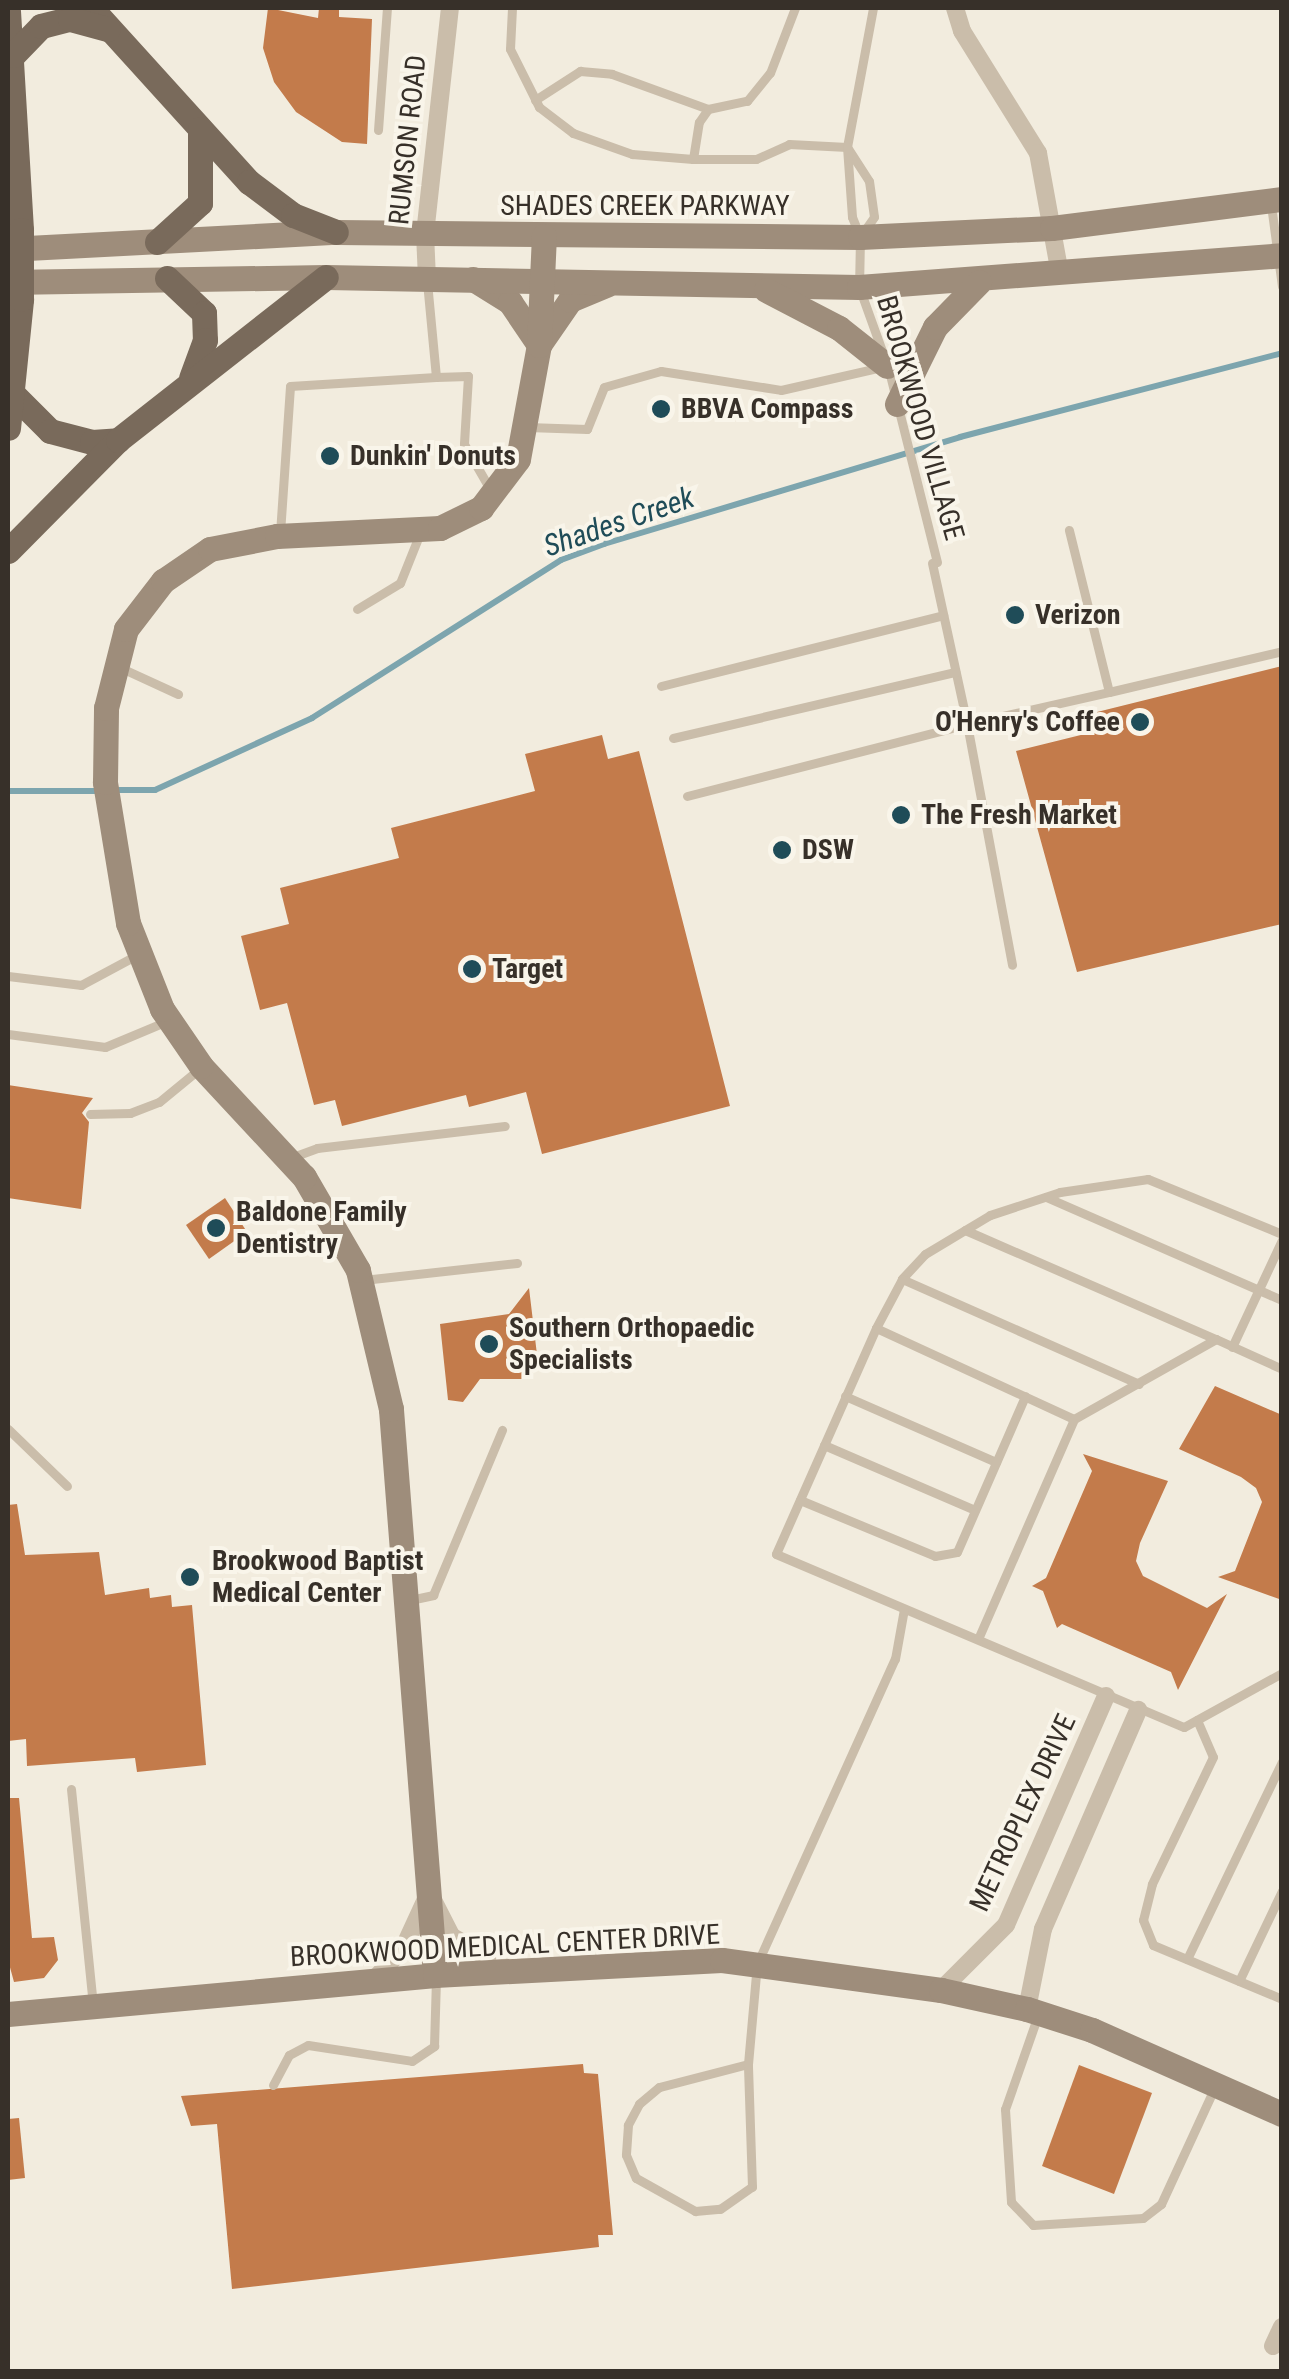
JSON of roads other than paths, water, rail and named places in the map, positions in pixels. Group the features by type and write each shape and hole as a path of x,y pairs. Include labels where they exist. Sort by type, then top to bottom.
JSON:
{"main road":[{"path":"92,8 249,182 292,215 336,232"},
{"path":"8,11 14,55 13,394 8,428"},
{"path":"14,55 41,26 70,19 108,29"},
{"path":"157,242 200,202 200,129"},
{"path":"8,551 118,440 190,378 326,277"},
{"path":"167,278 204,313 205,340 190,378"},
{"path":"13,394 50,431 92,442 118,440"}],"street":[{"name":"RUMSON ROAD","path":"426,278 425,234 450,8"},
{"path":"955,8 962,31 1038,153 1060,274"},
{"name":"SHADES CREEK PARKWAY","path":"14,240 157,242 336,232 860,237 1052,228 1276,200"},
{"path":"436,1975 410,1600 390,1409 360,1280 304,1177 202,1066 169,1020 140,953 118,862 106,788 106,708 126,629 163,581 210,549 280,536 421,530 481,508 518,460 539,344 544,236"},
{"path":"14,290 167,278 326,277 859,287 979,282 1280,255"},
{"path":"473,279 510,302 539,344"},
{"path":"539,344 570,300 614,282"},
{"path":"897,404 935,327 979,282"},
{"path":"761,288 838,328 888,366"},
{"name":"METROPLEX DRIVE","path":"941,1990 1006,1925 1106,1696"},
{"path":"1033,2011 1043,1928 1138,1710"},
{"path":"430,1892 451,1936 512,1972"},
{"path":"373,1981 404,1947 430,1892"},
{"name":"BROOKWOOD MEDICAL CENTER DRIVE","path":"8,2014 436,1975 757,1964 941,1990 1033,2011 1282,2114"},
{"path":"1273,2346 1282,2327"}],"lane":[{"path":"378,130 386,8"},
{"path":"512,8 510,49 535,100 573,133 632,154 694,158 756,160 788,144 846,147 862,164 874,216 860,237"},
{"path":"535,100 580,71 612,74 708,109 747,101 770,74 795,8"},
{"path":"859,287 860,237 852,217 846,147 873,8"},
{"path":"694,158 699,122 708,109"},
{"path":"1276,200 1282,286"},
{"path":"426,278 436,376"},
{"name":"BROOKWOOD VILLAGE","path":"859,287 888,366 927,523 1012,965"},
{"path":"524,428 587,429 604,388 661,371 781,390 888,366"},
{"path":"280,536 290,386 468,376 464,444 492,494"},
{"path":"357,609 400,583 421,530"},
{"path":"1069,530 1108,692"},
{"path":"662,686 943,615"},
{"path":"687,796 967,724 1282,651"},
{"path":"117,666 178,694"},
{"path":"674,738 955,672"},
{"path":"8,976 81,985 140,953"},
{"path":"8,1034 105,1047 129,1042 169,1020"},
{"path":"90,1114 130,1113 159,1102 202,1066"},
{"path":"287,1158 317,1148 505,1126"},
{"path":"1232,1347 1282,1237 1148,1179 1046,1197 965,1230 925,1254 902,1279 876,1328 776,1554 1184,1727 1282,1673"},
{"path":"1046,1197 1282,1300"},
{"path":"965,1230 1282,1368"},
{"path":"360,1280 518,1263"},
{"path":"902,1279 1139,1384"},
{"path":"876,1328 1074,1419"},
{"path":"978,1640 1074,1419 1216,1340"},
{"path":"846,1396 996,1462"},
{"path":"800,1500 935,1556 957,1552 1025,1396"},
{"path":"8,1428 68,1486"},
{"path":"410,1600 433,1595 439,1584 502,1430"},
{"path":"824,1445 975,1510"},
{"path":"748,2064 659,2087 639,2104 628,2125 626,2155 636,2178 695,2211 720,2209 752,2187 748,2064 757,1964 895,1659 904,1609"},
{"path":"1197,1720 1214,1757 1152,1884 1142,1920 1152,1945 1282,2000"},
{"path":"1186,1959 1282,1762"},
{"path":"71,1789 93,2006"},
{"path":"1240,1981 1282,1891"},
{"path":"273,2085 289,2055 308,2045 412,2061 434,2046 436,1975"},
{"path":"1033,2011 1005,2109 1011,2202 1033,2225 1142,2218 1161,2204 1216,2085"}],"waterway":[{"name":"Shades Creek","path":"114,790 155,790 312,718 561,560 960,437 1282,353"},
{"name":"Shades Creek","path":"8,791 101,791"}],"place":[{"name":"BBVA Compass","path":"661,409"},
{"name":"Dunkin' Donuts","path":"330,456"},
{"name":"Verizon","path":"1015,615"},
{"name":"O'Henry's Coffee","path":"1140,722"},
{"name":"The Fresh Market","path":"901,815"},
{"name":"DSW","path":"782,850"},
{"name":"Target","path":"472,969"},
{"name":"Baldone Family Dentistry","path":"216,1228"},
{"name":"Southern Orthopaedic Specialists","path":"489,1344"},
{"name":"Brookwood Baptist Medical Center","path":"190,1577"}]}
